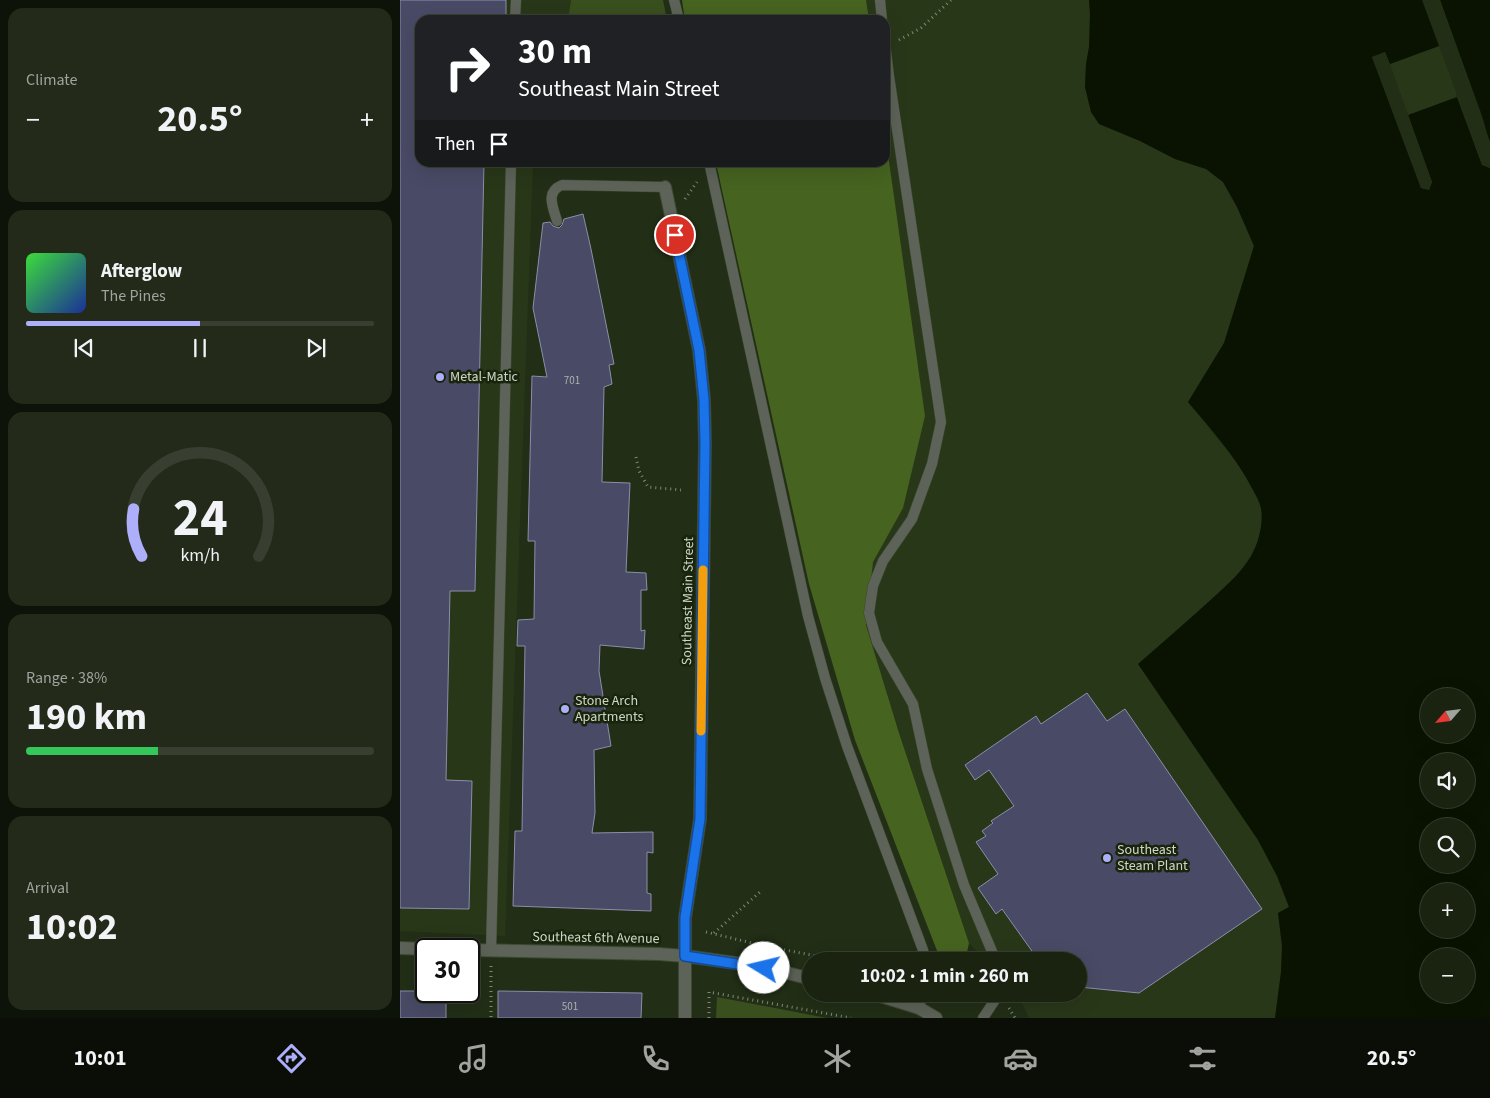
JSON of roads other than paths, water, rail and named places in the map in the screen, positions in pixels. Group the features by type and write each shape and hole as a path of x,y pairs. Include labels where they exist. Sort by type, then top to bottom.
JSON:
{"street":[{"name":"Southeast Main Street","path":"665,187 699,350 705,426 700,819 685,918 685,1018"},
{"path":"400,948 415,949"},
{"name":"Southeast 6th Avenue","path":"480,950 685,956 764,968 802,977"},
{"path":"900,1002 919,1008 936,1018"}],"lane":[{"path":"515,15 516,0"},
{"path":"674,0 678,15"},
{"path":"880,0 882,15"},
{"path":"890,83 941,422 932,464 912,519 883,561 873,586 869,614 877,642 912,704 927,769 964,884 992,952"},
{"path":"491,950 512,167"},
{"path":"710,167 808,616 846,746 923,952"},
{"path":"557,221 552,193 556,187 562,185 665,187"},
{"path":"919,1008 920,1002"},
{"path":"983,1018 994,1002"}],"place":[{"name":"Metal-Matic","path":"440,377"},
{"name":"Stone Arch Apartments","path":"565,709"},
{"name":"Southeast Steam Plant","path":"1107,858"}]}
